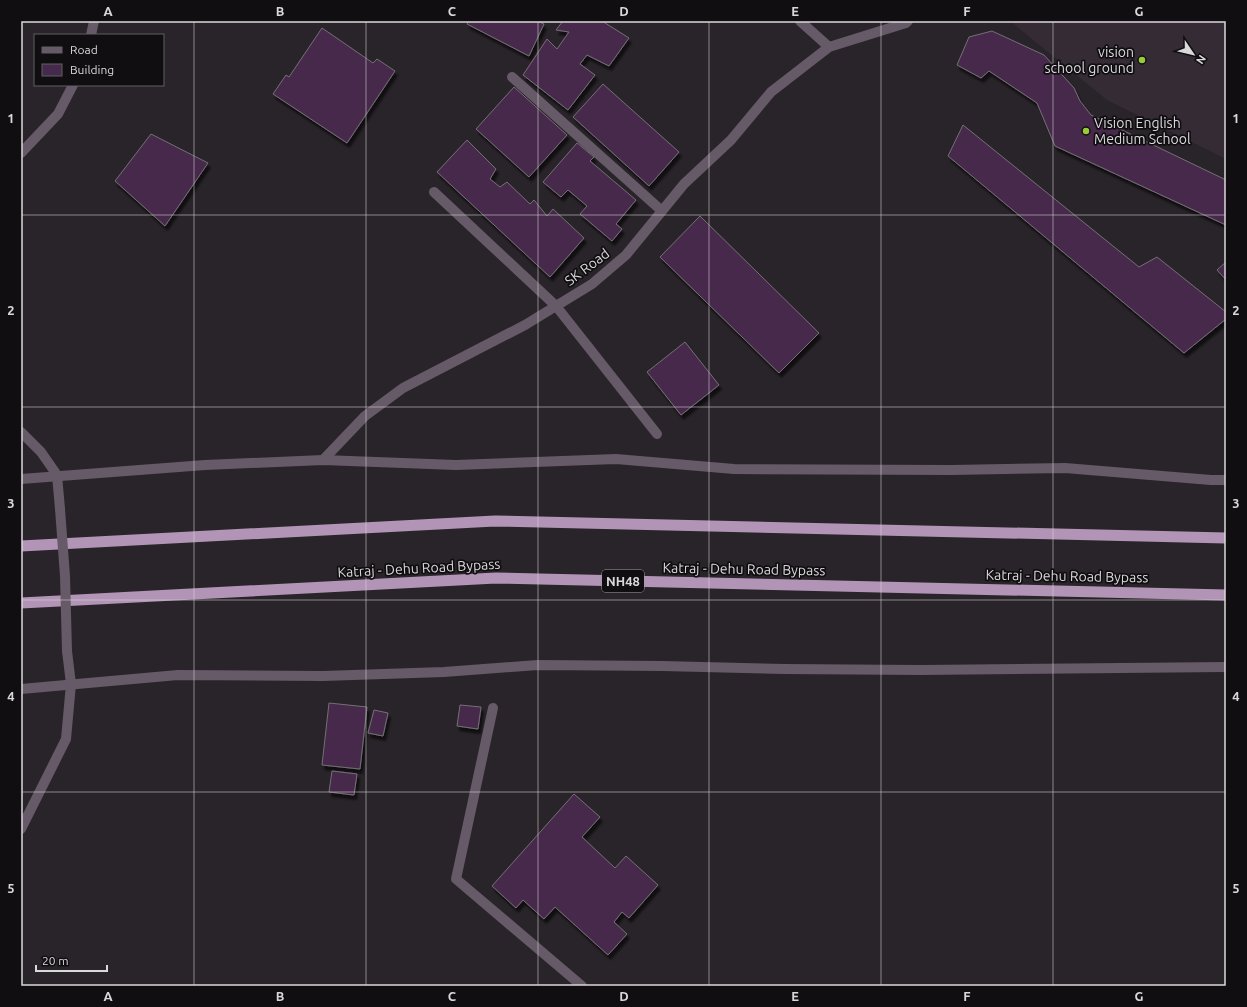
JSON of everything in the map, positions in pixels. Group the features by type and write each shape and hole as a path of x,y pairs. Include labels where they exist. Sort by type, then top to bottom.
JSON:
{"highway":[{"path":"21,546 495,521 1226,538"},
{"name":"Katraj - Dehu Road Bypass","path":"21,603 496,578 1226,595"}],"street":[{"path":"91,34 94,21"},
{"path":"800,21 829,47 906,23 908,21"},
{"name":"SK Road","path":"324,460 365,416 403,388 525,325 592,284 626,255 684,184 731,140 771,92 829,47"},
{"path":"512,77 662,211"},
{"path":"21,153 58,114 72,86"},
{"path":"434,192 556,306 656,434"},
{"path":"21,432 42,452 57,476 70,684 66,739 21,829"},
{"path":"21,479 205,465 324,460 456,466 616,459 742,469 952,470 1065,468 1226,480"},
{"path":"21,689 178,675 323,676 444,672 538,666 662,666 793,670 1226,667"},
{"path":"493,708 456,878 582,986"}],"shaded area":[{"name":"vision school ground","path":"1010,21 1226,21 1226,159 1107,100"}],"building":[{"path":"469,21 537,21 544,24 529,56 467,24"},
{"path":"563,21 602,21 629,38 609,66 587,55 580,64 595,75 568,110 523,75 547,39 557,49 569,32 556,30"},
{"path":"322,28 373,63 377,59 395,71 347,143 273,94 286,75 289,77"},
{"name":"Vision English Medium School","path":"992,31 1044,55 1074,88 1080,101 1091,115 1226,180 1226,225 1055,146 1037,103 989,71 981,78 957,65 969,37"},
{"path":"603,84 679,152 649,186 573,117"},
{"path":"514,87 567,135 529,177 476,129"},
{"path":"963,125 1139,267 1157,257 1226,312 1226,319 1184,353 948,156"},
{"path":"151,134 208,163 165,226 115,181"},
{"path":"467,140 496,169 490,179 500,187 507,182 530,204 534,200 547,216 553,209 584,238 550,277 437,172"},
{"path":"577,143 594,157 590,161 636,200 616,224 622,229 612,241 580,214 587,206 568,190 561,197 543,182"},
{"path":"700,216 819,333 779,373 660,257"},
{"path":"1226,262 1226,280 1217,270"},
{"path":"685,342 719,385 681,415 647,372"},
{"path":"329,703 367,707 360,769 322,765"},
{"path":"460,705 481,707 478,729 457,726"},
{"path":"374,710 388,713 383,736 368,733"},
{"path":"332,771 357,774 354,795 329,792"},
{"path":"574,794 600,817 582,837 615,868 626,856 658,885 629,918 622,912 614,922 627,934 608,955 555,907 544,919 523,900 516,908 492,886"}],"place":[{"name":"vision school ground","path":"1142,60"},
{"name":"Vision English Medium School","path":"1086,131"}]}
